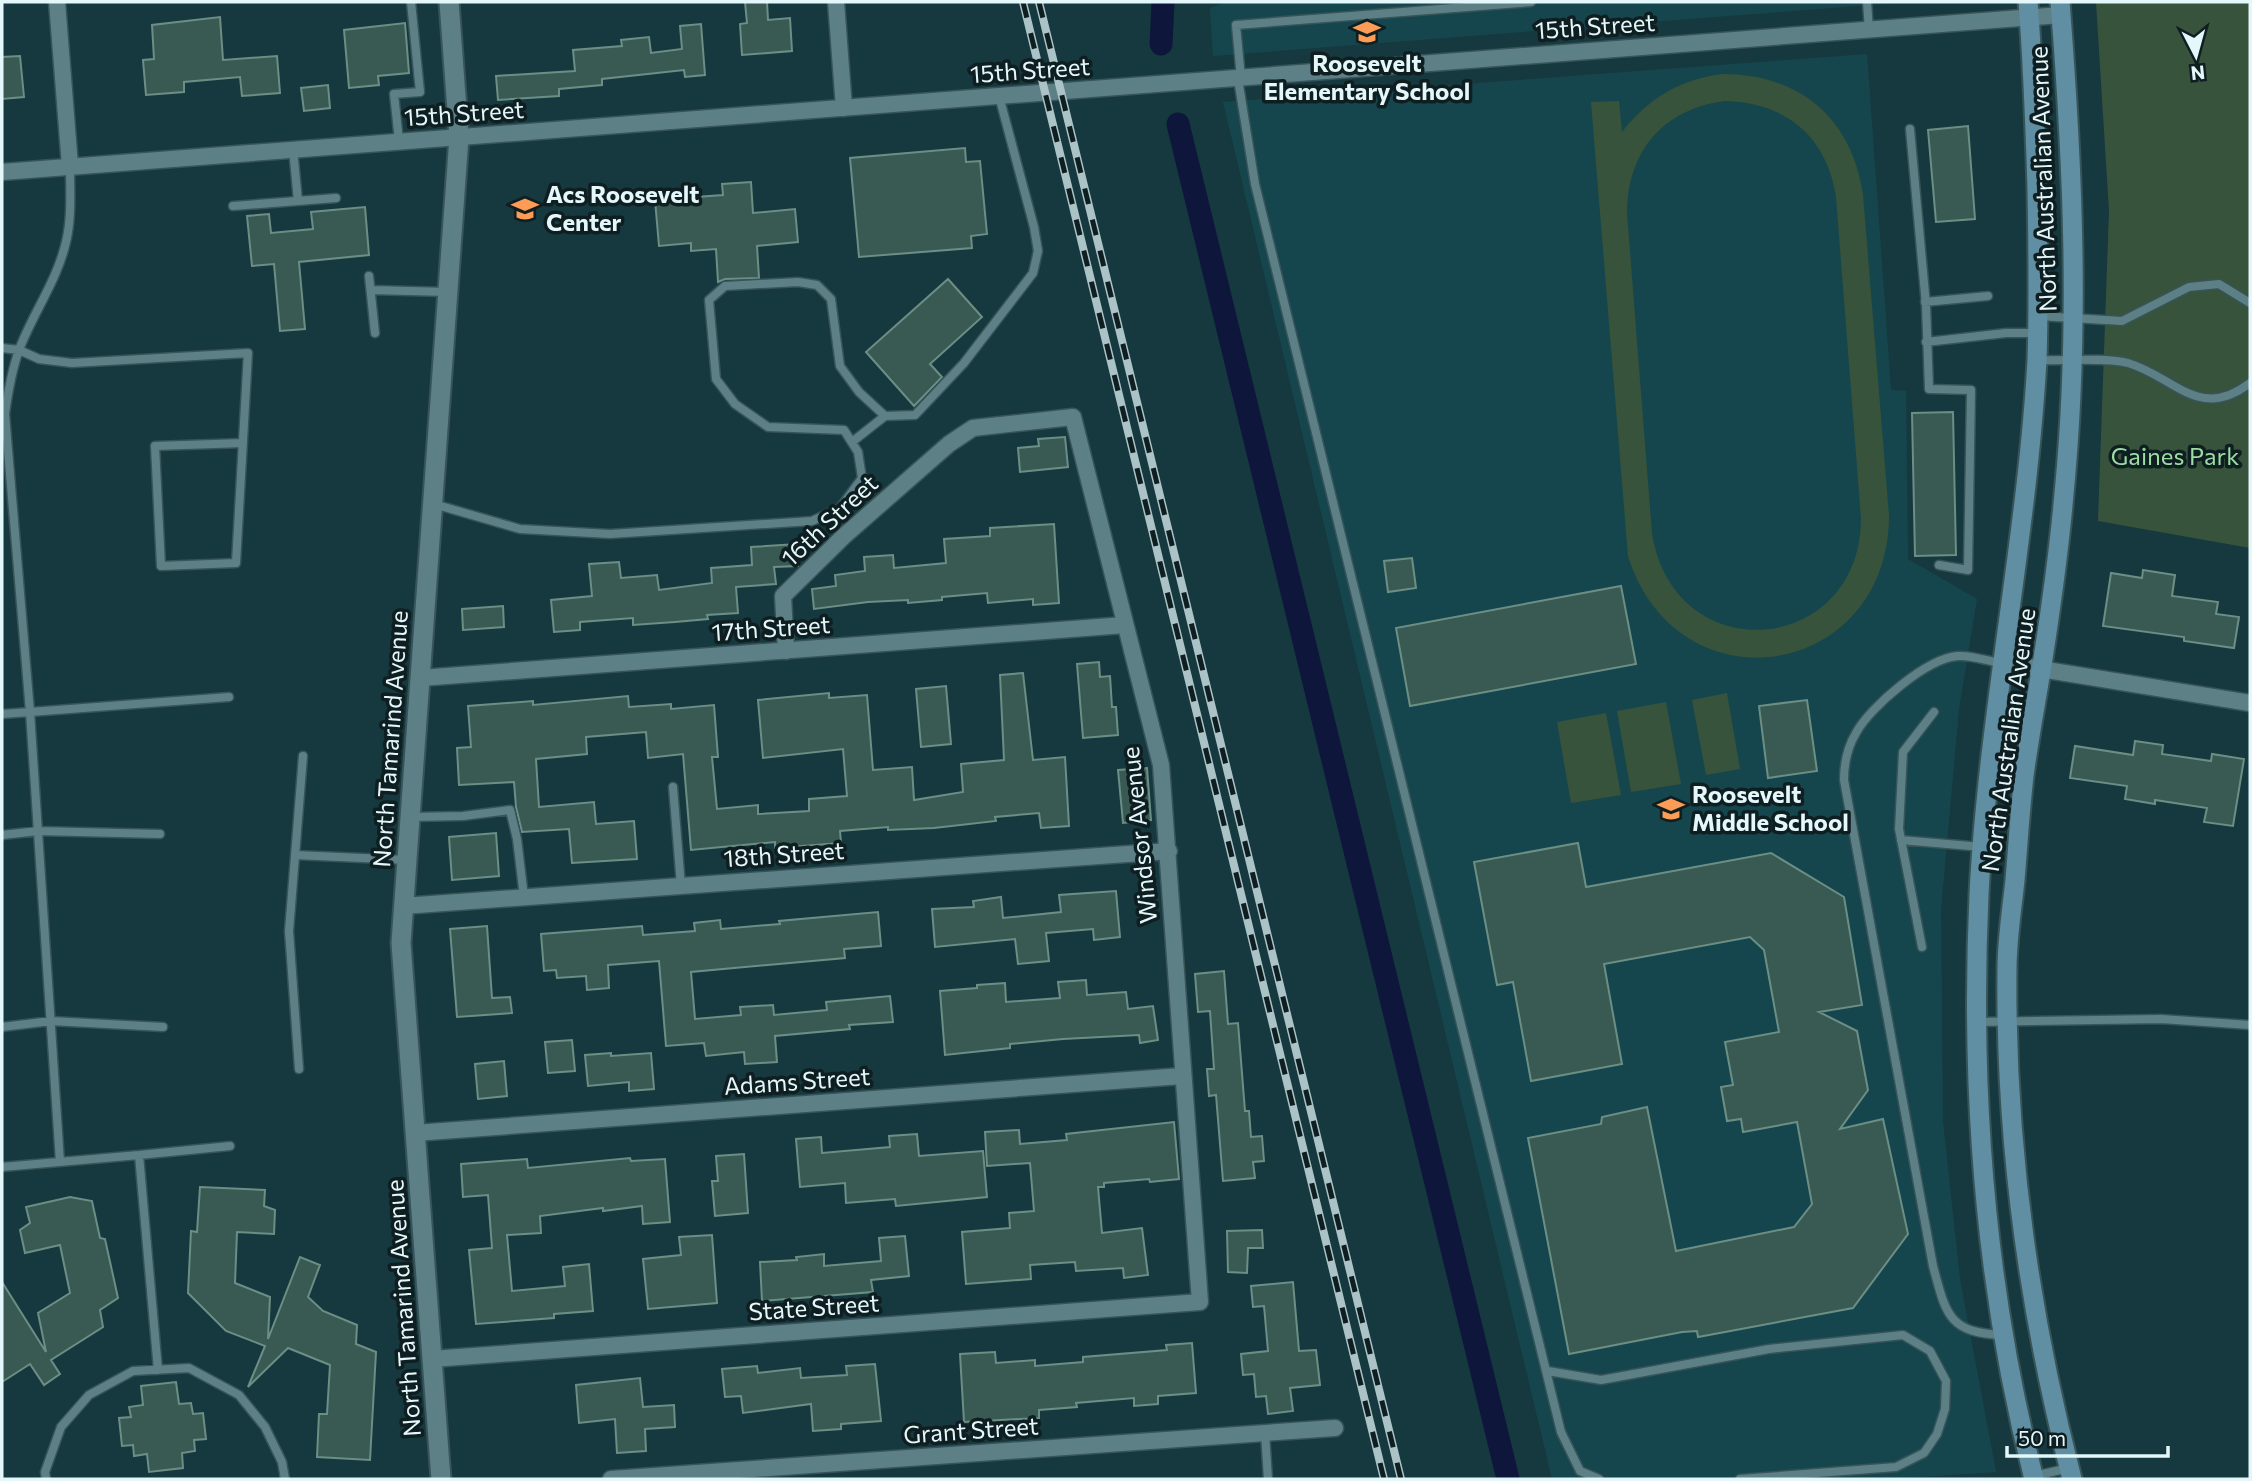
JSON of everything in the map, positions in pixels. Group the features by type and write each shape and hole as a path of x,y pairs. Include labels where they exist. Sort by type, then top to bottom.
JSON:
{"main road":[{"name":"North Australian Avenue","path":"2061,8 2070,121 2074,252 2073,361 2064,492 2052,604 2024,774 2007,966 2015,1164 2027,1262 2044,1360 2070,1474"},
{"name":"North Australian Avenue","path":"2029,10 2035,125 2036,360 2018,552 1983,847 1977,1022 1984,1188 1996,1286 2031,1478"}],"street":[{"path":"57,2 70,166"},
{"name":"North Tamarind Avenue","path":"441,1479 401,943 459,137 449,2"},
{"path":"836,2 844,108"},
{"name":"15th Street","path":"2,172 1869,30 2061,8"},
{"name":"Windsor Avenue","path":"949,444 973,428 1073,417 1161,765 1200,1302"},
{"name":"16th Street","path":"786,650 783,596 844,536 949,444"},
{"name":"17th Street","path":"420,678 1125,625"},
{"path":"2004,663 2250,703"},
{"name":"18th Street","path":"403,906 1168,851"},
{"name":"Adams Street","path":"415,1133 1182,1076"},
{"name":"State Street","path":"432,1359 1200,1302"},
{"name":"Grant Street","path":"611,1479 1335,1428"}],"lane":[{"path":"399,141 394,94 420,92 411,2"},
{"path":"1531,2 1236,25 1240,78 1255,184 1562,1436 1580,1471 1599,1479"},
{"path":"1867,2 1869,30"},
{"path":"852,442 885,416 915,415 964,363 1033,273 1038,251 1034,227 999,96"},
{"path":"1910,129 1930,389 1971,390 1968,570 1939,565"},
{"path":"293,149 298,201"},
{"path":"60,1162 30,712 5,414 19,350 51,285 66,242 71,209 70,166"},
{"path":"233,206 337,198"},
{"path":"369,276 375,333"},
{"path":"433,503 520,529 610,534 813,521 840,508 862,478 858,452 844,430 768,428 734,404 716,379 709,300 725,286 798,282 817,285 831,299 840,366 859,392 885,416"},
{"path":"1926,342 2006,333 2073,317 2122,321 2189,288 2219,284 2250,303"},
{"path":"371,290 448,292"},
{"path":"1925,302 1988,296"},
{"path":"2,348 19,350 39,359 72,363 248,353 243,443 236,563 162,566 155,446 243,443"},
{"path":"2036,360 2125,362 2150,372 2191,395 2212,400 2241,390 2250,383"},
{"path":"2004,663 1958,656 1931,664 1892,692 1856,732 1844,761 1844,780 1933,1266 1943,1303 1953,1321 1965,1329 2005,1335"},
{"path":"2,714 229,698"},
{"path":"1922,947 1899,829 1903,752 1934,712"},
{"path":"299,1069 289,931 303,756"},
{"path":"673,787 681,886"},
{"path":"410,817 463,816 510,810 517,839 524,897"},
{"path":"2,835 38,831 160,834"},
{"path":"1901,840 1983,847"},
{"path":"295,855 407,860"},
{"path":"1977,1022 2161,1019 2250,1025"},
{"path":"2,1027 51,1021 163,1027"},
{"path":"2,1167 230,1146"},
{"path":"139,1155 158,1370"},
{"path":"1548,1371 1601,1380 1769,1349 1903,1335 1930,1351 1946,1381 1945,1409 1937,1434 1924,1452 1896,1467 1740,1479"},
{"path":"46,1479 45,1472 61,1427 89,1395 133,1371 190,1368 239,1395 265,1426 282,1462 285,1479"},
{"path":"1265,1433 1268,1479"},
{"path":"2031,1478 2070,1474"}],"shaded area":[{"name":"Roosevelt Elementary School","path":"1226,2 1909,2 1213,56 1210,8"},
{"name":"Roosevelt Middle School","path":"1867,54 1891,390 1906,391 1908,559 1977,599 1959,709 1941,909 1943,1122 1960,1279 1996,1472 1894,1479 1552,1479 1223,102"}],"green space":[{"name":"Gaines Park","path":"2096,2 2250,2 2250,548 2098,521 2109,211"},
{"path":"1722,74 1750,76 1775,82 1798,92 1818,106 1834,123 1847,144 1857,168 1863,195 1889,516 1880,571 1855,613 1819,642 1777,656 1732,655 1689,639 1653,606 1628,556 1591,102 1619,101 1622,132 1643,109 1666,92","holes":["1724,101 1766,108 1800,126 1813,140 1831,175 1836,197 1861,518 1853,564 1832,598 1801,620 1765,630 1728,626 1694,609 1668,579 1652,534 1627,213 1634,171 1642,153 1666,124 1702,106"]},
{"path":"1727,693 1740,769 1706,775 1692,700"},
{"path":"1666,702 1681,784 1631,792 1617,711"},
{"path":"1606,713 1621,795 1571,803 1557,722"}],"building":[{"path":"745,2 767,2 768,20 790,18 792,51 742,55 740,24 747,23"},
{"path":"220,17 223,60 277,56 280,93 242,96 240,77 184,82 184,92 146,95 143,60 154,59 152,25"},
{"path":"405,23 409,73 378,76 379,85 349,88 344,30"},
{"path":"701,24 705,75 685,77 684,70 602,79 602,85 559,89 559,96 498,100 496,76 575,71 573,50 622,46 621,40 649,37 651,53 682,49 680,26"},
{"path":"20,56 24,97 2,99 2,57"},
{"path":"328,85 330,108 304,111 301,88"},
{"path":"1968,126 1975,219 1936,222 1928,130"},
{"path":"965,148 966,162 980,161 987,234 971,236 972,248 859,257 850,158"},
{"path":"751,182 753,213 795,209 798,242 757,246 759,278 725,279 718,282 716,249 691,251 691,243 659,246 655,200 723,195 722,184"},
{"path":"365,207 369,255 299,262 305,329 280,331 274,264 252,266 247,216 269,214 271,233 313,229 311,212"},
{"path":"948,279 982,317 930,364 942,377 914,406 866,352"},
{"path":"1953,412 1956,555 1915,556 1912,413"},
{"path":"1065,437 1068,467 1020,472 1018,448 1039,446 1038,439"},
{"path":"1054,524 1059,603 1033,605 1033,599 988,603 987,593 942,597 942,600 868,602 814,609 812,589 836,586 835,575 865,571 864,557 893,555 894,568 946,563 944,539 990,536 990,528"},
{"path":"797,544 798,566 774,567 776,584 736,587 738,613 707,615 708,619 633,625 633,618 580,622 580,630 554,632 551,600 592,596 589,564 619,562 621,578 657,575 659,590 712,583 711,568 752,565 751,547"},
{"path":"1412,558 1416,588 1388,592 1384,561"},
{"path":"2143,570 2175,575 2172,596 2218,602 2216,614 2239,617 2234,648 2184,641 2184,637 2103,626 2111,573 2142,578"},
{"path":"1621,586 1636,664 1410,706 1396,628"},
{"path":"503,606 504,627 463,630 462,609"},
{"path":"1099,662 1100,677 1110,676 1112,707 1116,707 1118,735 1083,738 1077,664"},
{"path":"1023,673 1033,760 1065,757 1069,826 1041,828 1039,813 995,817 996,821 934,828 888,830 888,827 840,831 841,843 775,848 775,842 691,850 683,754 648,758 646,732 586,737 587,754 536,759 539,807 594,802 596,824 634,821 637,859 572,863 569,829 522,832 514,782 459,785 457,748 471,747 468,706 533,701 533,705 628,696 629,707 671,704 671,709 714,705 718,757 712,757 717,809 758,805 758,814 809,811 809,799 847,796 843,749 763,758 758,700 829,693 829,698 867,695 873,770 912,767 914,800 963,792 961,764 1004,760 1000,675"},
{"path":"946,686 951,744 921,747 916,689"},
{"path":"1807,700 1817,771 1768,778 1759,706"},
{"path":"2135,741 2163,745 2162,754 2211,761 2212,754 2244,759 2233,826 2204,822 2207,808 2155,800 2155,804 2125,799 2127,786 2070,778 2075,746 2133,755"},
{"path":"1147,768 1151,820 1123,823 1118,770"},
{"path":"496,833 499,876 452,880 449,837"},
{"path":"1578,843 1586,887 1771,853 1844,897 1862,1005 1819,1012 1857,1031 1868,1090 1840,1129 1883,1119 1908,1234 1853,1308 1698,1337 1697,1331 1682,1332 1569,1354 1528,1138 1601,1124 1602,1117 1647,1107 1676,1251 1794,1227 1812,1204 1797,1122 1743,1132 1741,1119 1727,1121 1721,1087 1733,1085 1725,1042 1779,1032 1764,950 1750,937 1604,964 1622,1064 1531,1081 1513,982 1497,985 1474,862"},
{"path":"1116,891 1120,937 1094,940 1093,929 1046,933 1049,961 1018,964 1015,939 935,947 932,909 974,907 973,901 1001,897 1003,918 1061,912 1059,895"},
{"path":"878,912 881,946 844,949 845,958 691,972 695,1019 741,1015 740,1007 773,1005 774,1015 827,1010 826,1002 890,996 893,1022 849,1025 850,1029 775,1036 777,1062 745,1064 744,1052 706,1056 704,1043 666,1046 659,961 608,965 609,988 587,990 586,976 557,978 556,970 544,971 541,934 642,926 643,935 695,931 694,923 720,920 721,929"},
{"path":"487,926 492,998 510,997 512,1013 457,1017 450,929"},
{"path":"1224,971 1228,1024 1238,1023 1245,1111 1249,1111 1251,1137 1262,1136 1264,1161 1253,1162 1255,1178 1223,1181 1216,1095 1209,1096 1207,1069 1214,1069 1210,1011 1198,1012 1195,974"},
{"path":"1086,980 1087,995 1126,992 1128,1009 1153,1006 1158,1040 1140,1043 1139,1035 1063,1039 1010,1044 1010,1048 945,1055 940,991 1005,983 1006,1002 1060,998 1058,982"},
{"path":"572,1040 575,1071 548,1073 545,1042"},
{"path":"611,1053 611,1056 651,1053 654,1089 629,1091 629,1082 588,1086 585,1055"},
{"path":"504,1061 507,1096 478,1099 475,1064"},
{"path":"1174,1122 1179,1179 1104,1183 1104,1187 1098,1187 1102,1233 1142,1228 1148,1275 1124,1278 1123,1268 1076,1271 1075,1262 1030,1265 1031,1279 966,1284 962,1232 1010,1228 1009,1213 1034,1211 1030,1163 987,1166 985,1132 1019,1130 1020,1144 1067,1140 1066,1134"},
{"path":"917,1134 919,1156 983,1151 987,1197 896,1206 895,1199 846,1203 845,1183 800,1187 796,1139 821,1137 822,1153 890,1147 889,1136"},
{"path":"744,1154 748,1213 715,1216 712,1181 718,1181 716,1156"},
{"path":"630,1158 631,1161 665,1159 670,1222 643,1224 642,1206 603,1211 603,1208 540,1216 541,1233 507,1235 512,1291 565,1286 563,1267 589,1264 593,1311 554,1314 554,1318 476,1324 469,1250 492,1248 488,1195 463,1197 461,1164 527,1159 528,1168"},
{"path":"200,1187 265,1190 264,1206 275,1210 274,1234 237,1232 235,1283 270,1297 268,1339 300,1257 320,1265 308,1297 323,1311 357,1325 356,1344 376,1352 370,1460 317,1457 319,1414 327,1414 330,1365 288,1348 248,1387 265,1346 226,1331 188,1293 191,1231 197,1232"},
{"path":"70,1197 92,1201 100,1238 105,1239 118,1298 100,1310 103,1327 51,1360 60,1374 44,1385 30,1364 2,1382 2,1282 46,1352 38,1313 70,1293 60,1245 25,1253 20,1230 30,1223 26,1207"},
{"path":"1262,1230 1263,1248 1248,1248 1247,1273 1228,1272 1227,1231"},
{"path":"712,1235 717,1303 648,1309 643,1259 681,1255 679,1237"},
{"path":"905,1236 909,1276 871,1280 873,1292 762,1301 760,1262 797,1260 796,1257 824,1254 824,1266 881,1261 879,1238"},
{"path":"1293,1282 1299,1351 1316,1350 1320,1385 1290,1388 1293,1411 1268,1414 1266,1396 1256,1397 1254,1374 1243,1375 1241,1354 1268,1351 1264,1306 1253,1307 1251,1286"},
{"path":"1192,1343 1196,1393 1158,1396 1158,1404 1134,1406 1134,1398 1076,1403 1077,1407 1039,1410 1039,1418 964,1422 960,1354 995,1352 996,1363 1035,1360 1035,1366 1083,1362 1083,1357 1167,1350 1166,1345"},
{"path":"875,1364 881,1421 841,1424 841,1429 813,1431 811,1404 743,1413 741,1396 725,1397 722,1369 757,1366 758,1373 800,1368 801,1378 847,1375 846,1366"},
{"path":"640,1378 643,1407 674,1405 675,1427 645,1429 646,1451 617,1453 615,1419 579,1423 576,1385"},
{"path":"176,1382 179,1404 191,1403 193,1414 203,1413 206,1439 194,1440 195,1451 182,1453 183,1468 149,1472 147,1454 134,1456 133,1445 122,1446 119,1418 131,1417 129,1407 143,1405 141,1386"}],"waterway":[{"path":"1161,44 1163,2"},
{"path":"1178,124 1508,1479"}],"railway":[{"path":"1023,2 1384,1479"},
{"path":"1039,2 1401,1479"}],"place":[{"name":"Roosevelt Elementary School","path":"1367,32"},
{"name":"Acs Roosevelt Center","path":"525,209"},
{"name":"Roosevelt Middle School","path":"1671,809"}]}
